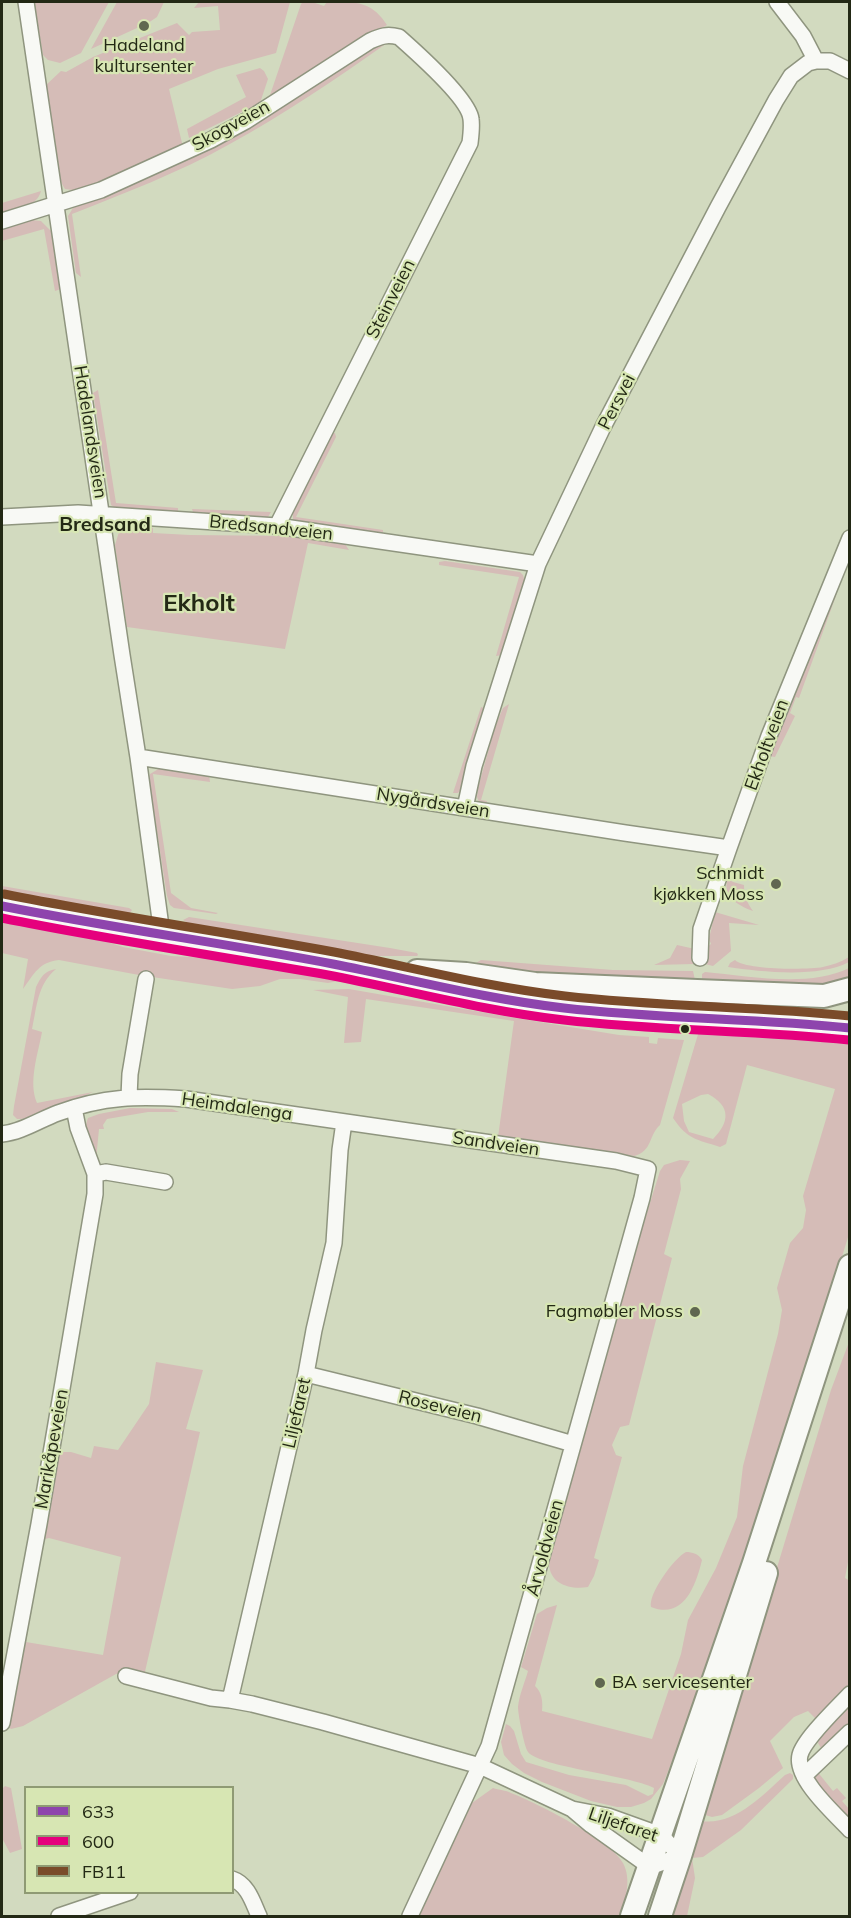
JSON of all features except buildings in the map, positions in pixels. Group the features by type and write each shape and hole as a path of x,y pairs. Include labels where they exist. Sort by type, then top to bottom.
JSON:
{"main road":[{"path":"2,906 334,965 455,990 565,1008 849,1028"},
{"path":"334,965 466,974 535,984 824,996 849,989"},
{"path":"632,1917 754,1563 849,1266"},
{"path":"660,1917 795,1479 849,1315"}],"street":[{"name":"Hadelandsveien","path":"26,2 138,757 162,934"},
{"path":"777,2 803,36 816,61 830,61 849,71"},
{"name":"Skogveien","path":"2,221 101,189 210,140 246,121 370,41 383,35 399,37 439,75"},
{"name":"Persvei","path":"465,808 474,766 538,564 603,427 776,100 791,76 808,63 816,61"},
{"name":"Steinveien","path":"277,526 470,143 471,117 461,100 439,75"},
{"name":"Bredsandveien","path":"2,517 78,513 277,526 538,564"},
{"name":"Ekholtveien","path":"700,958 701,929 729,848 769,736 849,538"},
{"name":"Nygårdsveien","path":"138,757 729,848"},
{"path":"129,1097 130,1074 146,979"},
{"name":"Heimdalenga","path":"2,1134 24,1128 74,1108 105,1099 129,1097 186,1099 344,1122"},
{"name":"Marikåpeveien","path":"2,1724 82,1280 95,1194 95,1174 78,1128 74,1108"},
{"name":"Sandveien","path":"344,1122 616,1161 648,1169"},
{"name":"Liljefaret","path":"230,1700 334,1243 344,1122"},
{"name":"Årvoldveien","path":"410,1917 489,1746 512,1670 642,1198 648,1169"},
{"path":"95,1174 106,1172 165,1182"},
{"name":"Roseveien","path":"306,1374 477,1416 573,1444"},
{"name":"Liljefaret","path":"126,1676 211,1698 252,1704 323,1722 480,1766 572,1809 608,1816 661,1834 680,1856 650,1867 572,1809"},
{"path":"849,1694 807,1743 800,1755 801,1769 810,1786 849,1830"},
{"path":"804,1776 849,1732"},
{"path":"234,1879 246,1889 259,1917"},
{"path":"59,1917 127,1894"}],"shaded area":[{"path":"34,2 109,2 81,53 60,63 48,60 43,55"},
{"path":"117,2 164,2 157,17 148,23 91,49"},
{"path":"199,2 290,2 276,53 218,69 169,89 183,147 81,191 65,189 60,177 46,85 61,71 66,72 93,57 177,23 189,35 192,32 220,30 218,6 194,8"},
{"path":"303,2 324,6 327,2 362,4 375,11 387,25 269,98 301,4"},
{"path":"385,42 387,43 309,96 228,145 171,174 72,214 81,277 76,273 68,216 73,208 171,167 226,140"},
{"path":"260,68 268,79 260,103 189,138 187,129 246,97 236,75"},
{"path":"41,191 31,204 2,213 2,203"},
{"path":"31,220 41,221 51,231 61,289 55,291 44,229 2,241 2,229"},
{"path":"98,390 116,503 178,508 178,512 118,510 111,505 93,393"},
{"path":"335,433 336,437 296,517 383,530 383,534 293,519 293,508 330,434"},
{"path":"192,509 271,512 268,517 193,512"},
{"path":"142,524 153,528 153,533 290,536 345,544 349,550 308,543 285,649 127,627 115,545 119,532 128,526"},
{"path":"439,562 520,572 523,575 525,583 502,655 496,656 519,577 439,565"},
{"path":"832,592 837,593 799,698 796,697 790,713 795,716 775,757 769,756"},
{"path":"509,704 481,800 487,801 486,805 480,804 477,797 478,788 495,727 503,708"},
{"path":"481,707 484,708 463,787 458,793 453,793"},
{"path":"160,768 209,775 210,782 153,774 171,893 191,908 218,913 216,914 174,908 170,905 149,780 150,774"},
{"path":"728,879 744,885 746,899 753,911 737,903 729,895 726,885"},
{"path":"2,886 132,910 129,914 114,914 2,894"},
{"path":"715,912 759,925 729,923 731,951 713,966 703,961 704,949 711,944 709,939"},
{"path":"189,917 390,948 418,955 378,956 341,952 205,930 196,928 183,920"},
{"path":"2,919 72,931 123,947 171,956 224,959 348,979 347,982 328,983 280,979 260,986 232,989 59,960 42,966 23,989 28,959 2,953"},
{"path":"677,945 695,949 694,964 654,965 670,958"},
{"path":"849,957 849,962 837,967 806,972 757,971 728,967 735,960 751,966 815,968"},
{"path":"481,960 613,970 693,971 695,980 603,980 496,969 476,963"},
{"path":"849,968 849,977 820,986 702,982 702,974 705,972 759,978 797,979 816,978"},
{"path":"56,969 41,989 32,1029 42,1032 35,1068 34,1095 37,1103 93,1092 45,1113 17,1119 13,1115 14,1106 36,987 43,975"},
{"path":"349,989 619,1035 649,1037 649,1043 657,1044 658,1038 684,1040 660,1125 644,1151 634,1156 498,1137 514,1021 366,999 361,1042 344,1043 348,997 313,990"},
{"path":"744,1029 849,1039 849,1234 795,1409 690,1716 663,1784 651,1799 644,1803 631,1807 617,1807 591,1801 542,1782 524,1773 504,1755 501,1742 506,1724 514,1731 526,1762 569,1775 626,1785 648,1796 653,1794 654,1788 642,1783 567,1767 528,1752 518,1707 528,1671 521,1667 537,1614 557,1605 535,1686 542,1697 542,1711 652,1739 681,1654 688,1620 716,1568 737,1517 743,1466 778,1334 782,1310 777,1288 790,1243 803,1228 806,1210 803,1196 835,1089 747,1065 726,1144 720,1147 699,1140 683,1131 673,1118 699,1031","holes":["708,1094 716,1099 726,1115 719,1133 713,1139 689,1132 684,1121 682,1104 701,1095"]},
{"path":"130,1108 172,1109 179,1112 148,1112 107,1119 103,1125 104,1129 99,1129 96,1160 86,1134 88,1118"},
{"path":"680,1160 690,1161 680,1179 681,1189 664,1254 672,1258 629,1425 620,1427 612,1445 616,1455 622,1457 594,1558 599,1560 588,1587 568,1586 557,1581 550,1571 549,1564 629,1270 660,1171 664,1165"},
{"path":"849,1342 850,1551 845,1578 850,1581 849,1684 818,1721 808,1711 794,1717 770,1741 783,1768 722,1815 712,1817 702,1814 831,1390"},
{"path":"156,1362 203,1370 186,1429 200,1432 144,1676 124,1672 116,1674 23,1726 11,1729 8,1726 37,1564 40,1564 26,1642 103,1655 121,1557 49,1538 45,1539 43,1545 40,1543 57,1456 61,1452 71,1452 91,1458 94,1446 118,1450 149,1404"},
{"path":"686,1552 699,1556 702,1560 687,1598 672,1609 662,1610 651,1607 651,1601 663,1577 675,1561"},
{"path":"849,1702 849,1727 826,1750 821,1748 818,1743 820,1736"},
{"path":"816,1770 833,1791 837,1788 846,1798 842,1801 849,1809 849,1820 819,1788 812,1774"},
{"path":"790,1773 793,1779 741,1830 703,1857 692,1858 695,1878 687,1916 670,1916 701,1821 725,1819 736,1814 747,1808"},
{"path":"5,1786 11,1788 22,1849 10,1853 2,1838 2,1789"},
{"path":"493,1788 509,1792 554,1813 616,1854 626,1869 627,1876 627,1890 621,1916 419,1916 472,1803"}],"transit line":[{"name":"FB11","path":"4,894 334,952 536,992 636,1002 850,1016"},
{"name":"633","path":"2,906 292,956 535,1004 635,1014 850,1028"},
{"name":"600","path":"2,918 328,975 534,1016 599,1024 849,1040"}],"place":[{"name":"Hadeland kultursenter","path":"144,26"},
{"name":"Schmidt kjøkken Moss","path":"776,884"},
{"name":"Fagmøbler Moss","path":"695,1312"},
{"name":"BA servicesenter","path":"600,1683"}],"district":[{"name":"Bredsand","path":"105,525"},
{"name":"Ekholt","path":"199,604"}]}
